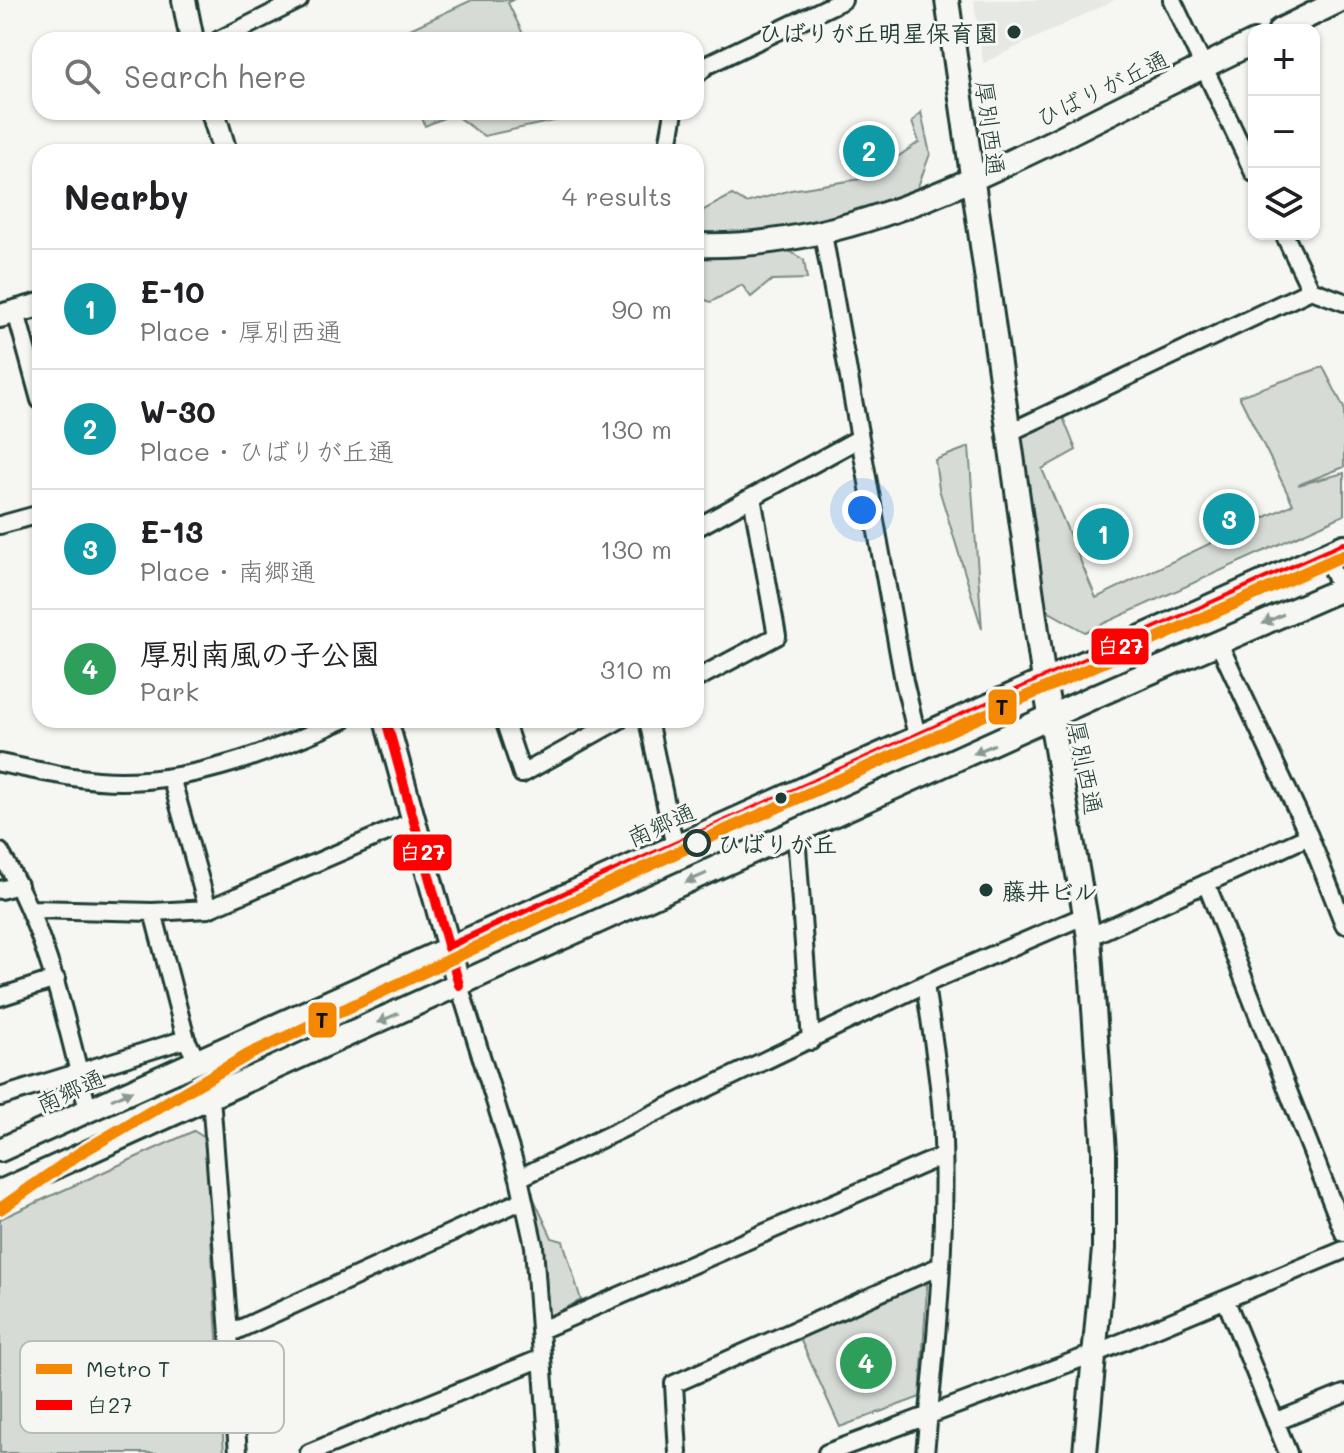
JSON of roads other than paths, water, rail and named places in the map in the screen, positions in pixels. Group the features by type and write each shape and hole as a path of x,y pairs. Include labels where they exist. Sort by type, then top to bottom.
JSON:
{"street":[{"path":"184,0 190,32"},
{"path":"235,32 299,0"},
{"path":"704,68 843,0"},
{"name":"厚別西通","path":"947,0 1044,680 1088,926 1104,1152 1104,1249 1085,1453"},
{"path":"1172,0 1252,168"},
{"path":"1292,24 1341,0"},
{"name":"ひばりが丘通","path":"704,245 763,244 823,234 925,201 1248,45"},
{"path":"215,120 223,144"},
{"path":"668,144 673,120"},
{"path":"823,234 917,736"},
{"path":"1287,240 1311,290 1344,302"},
{"path":"1008,433 1311,290"},
{"path":"32,307 8,314 32,378"},
{"path":"704,524 860,438"},
{"path":"704,675 777,636 752,497"},
{"path":"0,525 32,516"},
{"path":"0,1192 1050,717 1343,591 1334,550"},
{"name":"南郷通","path":"0,1150 1334,550"},
{"path":"1219,644 1309,836 1344,924"},
{"path":"0,763 75,778 122,781 171,777 235,763 323,728"},
{"path":"388,728 448,948 519,1178 534,1246 549,1453"},
{"path":"507,728 522,774 605,728"},
{"path":"650,728 675,847"},
{"path":"171,777 208,909"},
{"path":"32,909 153,912 208,909 415,820"},
{"path":"796,834 811,1041"},
{"path":"519,1178 925,984 1206,883 1309,836"},
{"path":"0,852 32,909 56,979 88,1110"},
{"path":"1206,883 1344,1233"},
{"path":"0,890 19,885"},
{"path":"153,912 186,1039 197,1061"},
{"path":"0,997 56,979"},
{"path":"925,984 941,1116 942,1156 940,1266 925,1453"},
{"path":"0,1097 186,1039"},
{"path":"211,1097 231,1341"},
{"path":"541,1330 942,1156"},
{"path":"231,1333 523,1200"},
{"path":"827,1453 1096,1353 1344,1250"},
{"path":"678,1453 674,1384 940,1266"},
{"path":"1226,1301 1288,1453"},
{"path":"309,1453 542,1358"},
{"path":"1275,1422 1344,1394"},
{"path":"237,1433 238,1453"}],"metro line":[{"name":"T","path":"0,1209 80,1153 248,1055 697,843 1344,555"}],"place":[{"name":"ひばりが丘明星保育園","path":"1014,32"},
{"name":"W-30","path":"869,151"},
{"name":"E-13","path":"1229,519"},
{"name":"E-10","path":"1103,534"},
{"name":"ひばりが丘","path":"697,843"},
{"name":"藤井ビル","path":"986,890"},
{"name":"厚別南風の子公園","path":"866,1363"}]}
